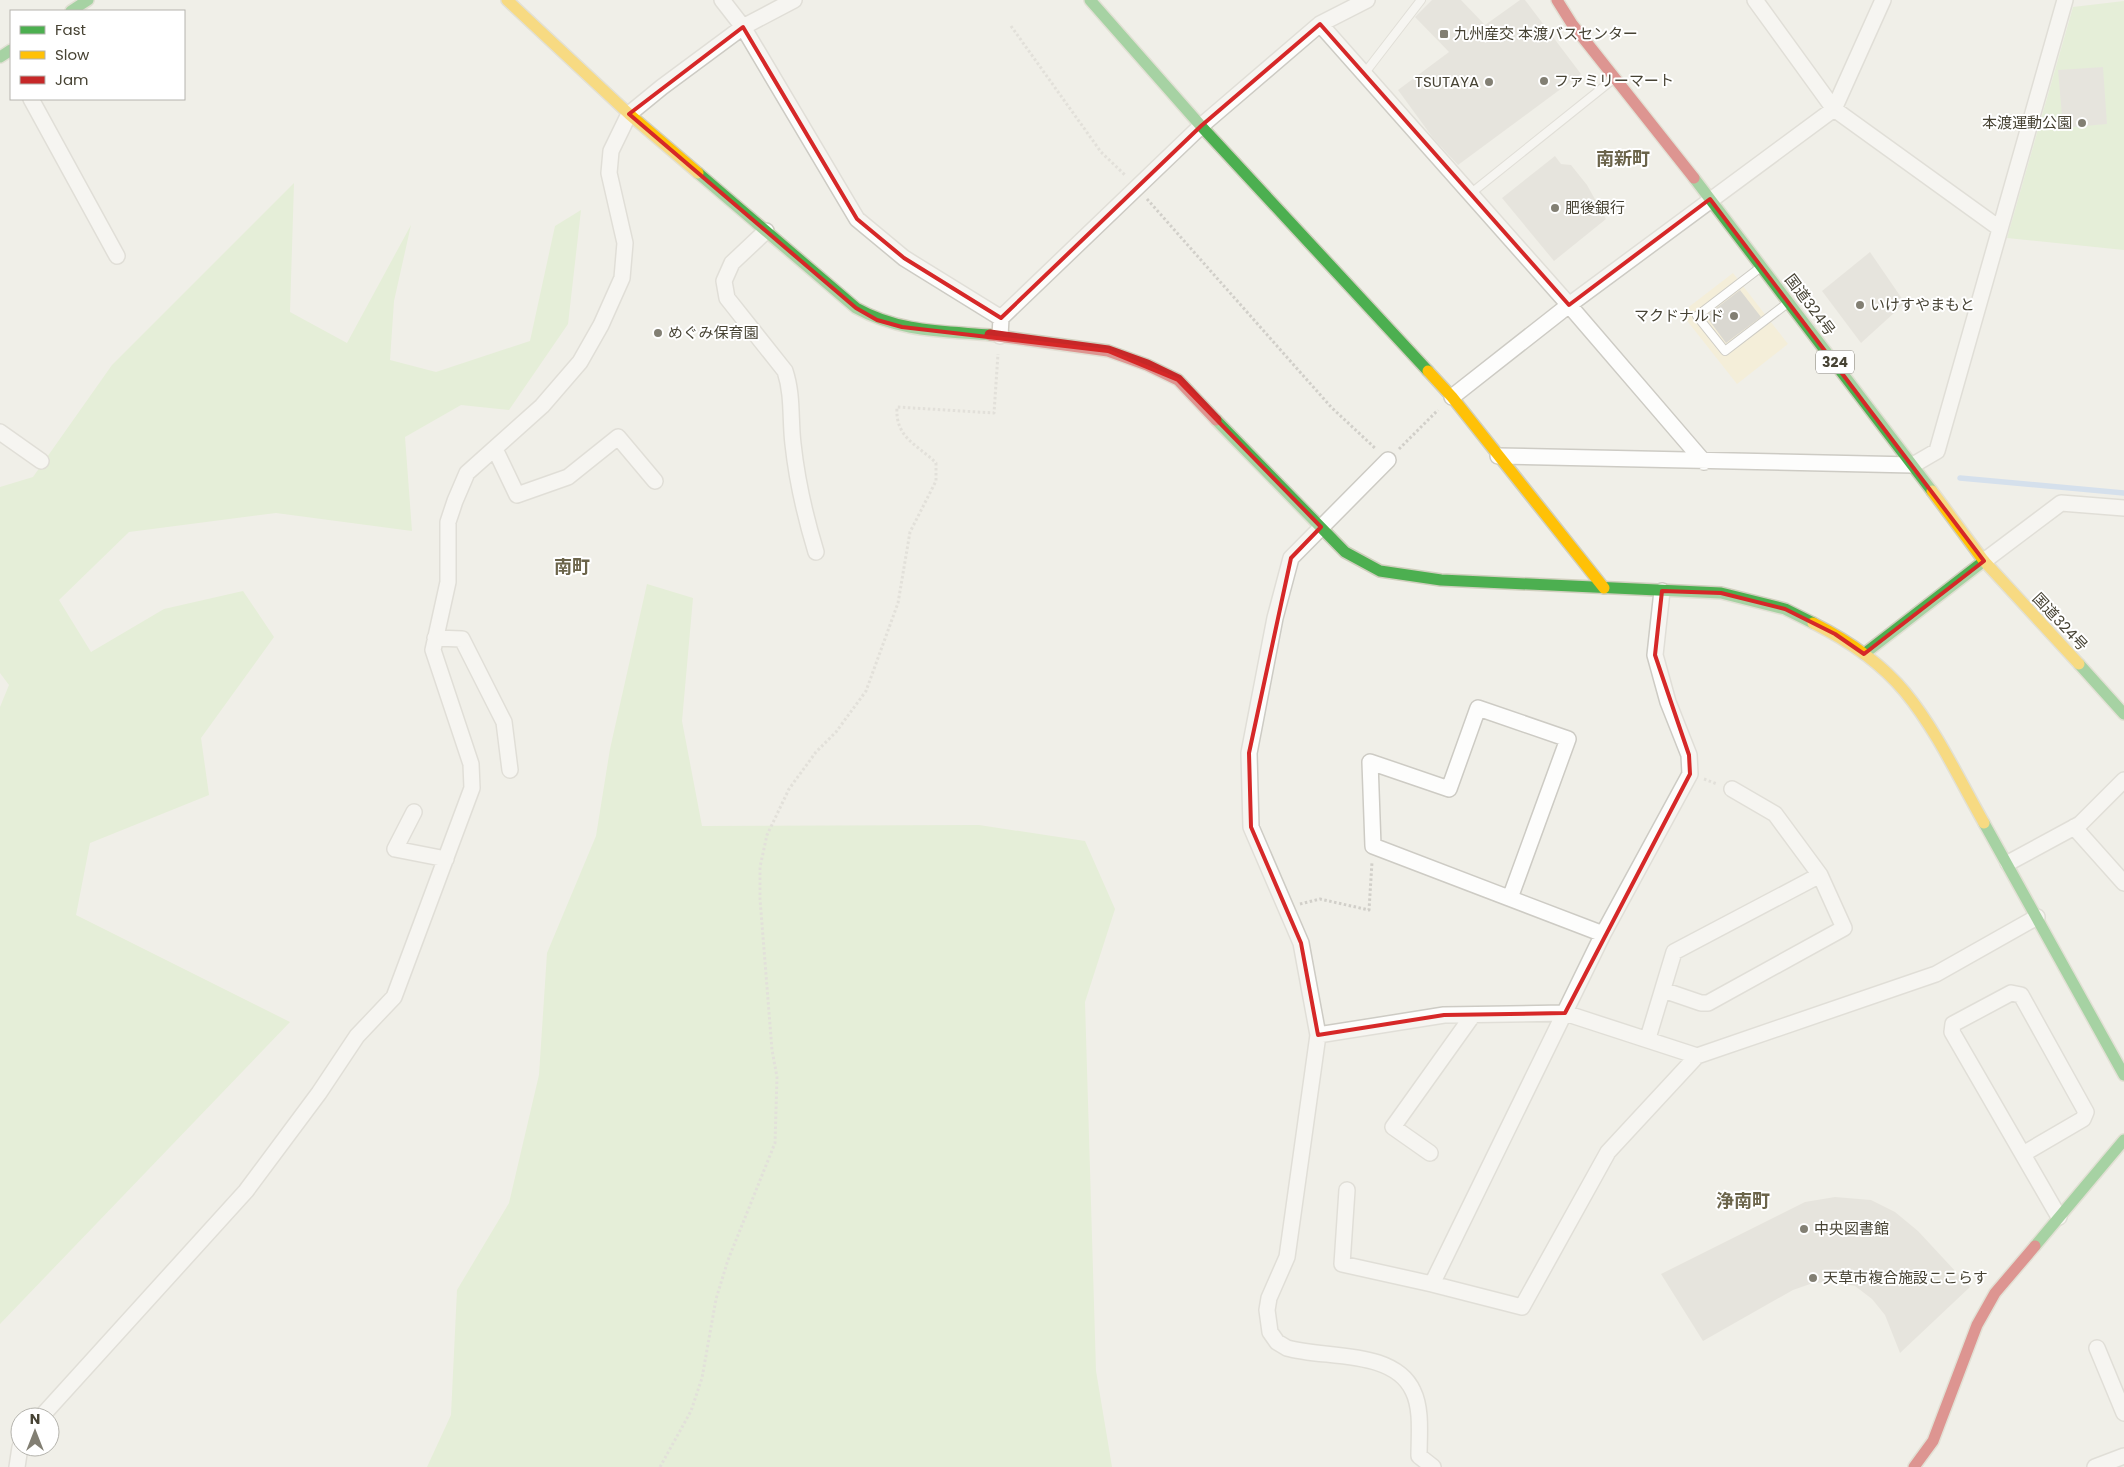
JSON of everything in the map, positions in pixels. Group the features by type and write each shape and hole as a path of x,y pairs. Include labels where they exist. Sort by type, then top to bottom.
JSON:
{"main road":[{"path":"73,10 88,0"},
{"path":"507,0 629,114 856,308 877,320 902,327 1000,336 1108,351 1148,364 1178,380 1345,552 1380,571 1441,580 1721,593 1785,609 1836,634 1864,654 1904,691 1935,735 2008,863 2124,1075"},
{"path":"1090,0 1201,126 1452,397 1604,588"},
{"name":"国道324号","path":"1557,0 1572,24 1710,199 1984,561 2124,714"},
{"path":"1864,654 1984,561"},
{"path":"1914,1467 1932,1442 1958,1379 1977,1325 1995,1293 2124,1140"}],"street":[{"path":"722,0 743,27 857,220 904,258 1001,318"},
{"path":"50,1407 246,1191 319,1093 357,1036 394,997 472,788 471,764 433,650 448,582 448,522 467,473 542,406 580,362 601,325 622,278 625,244 609,173 611,151 629,114 743,27 794,0"},
{"path":"1000,336 1001,318 1201,126 1320,24 1367,0"},
{"path":"1755,0 1834,109 1999,228"},
{"path":"1452,397 1569,305 1834,109 1883,0"},
{"path":"1498,456 1704,462 1913,465 1937,451 2065,0"},
{"path":"1320,24 1569,305 1704,462"},
{"path":"32,100 117,256"},
{"path":"766,231 732,263 724,281 726,298 785,371 789,384 792,441 800,496 816,552"},
{"path":"0,432 41,461"},
{"path":"494,449 517,495 568,476 618,437 656,481"},
{"path":"1388,460 1290,558 1275,618 1249,754 1251,827 1301,943 1318,1036 1287,1257 1269,1298 1268,1322 1276,1342 1287,1348 1379,1362 1402,1374 1413,1391 1418,1413 1419,1456 1426,1465"},
{"path":"1984,561 2061,503 2124,508"},
{"path":"1432,1284 1603,934 1690,774 1689,755 1668,702 1655,655 1662,591"},
{"path":"436,638 462,639 504,722 510,770"},
{"path":"1510,898 1568,739 1478,708 1450,789 1370,762 1373,846 1603,934"},
{"path":"2008,863 2080,824 2124,780"},
{"path":"1663,990 1701,1003 1708,1003 1844,928 1820,875 1775,814 1732,789"},
{"path":"414,812 395,849 446,859"},
{"path":"2074,827 2124,883"},
{"path":"1648,1038 1674,952 1820,875"},
{"path":"1347,1190 1342,1264 1522,1307 1608,1152 1698,1056 1936,974 2037,916"},
{"path":"2023,1154 2083,1119 2086,1112 2021,995 2012,992 1953,1024 1952,1032 2059,1217"},
{"path":"1318,1036 1444,1015 1564,1013 1648,1038 1698,1056"},
{"path":"1430,1154 1393,1127 1473,1015"},
{"path":"2097,1348 2124,1413"},
{"path":"2095,1467 2124,1456"}],"lane":[{"path":"1364,74 1421,0"},
{"path":"1470,194 1614,78"},
{"path":"1762,267 1698,316 1725,351 1789,302"}],"path":[{"path":"1011,26 1101,152 1137,187 1331,407 1388,460 1452,397"},
{"path":"660,1467 691,1410 699,1386 718,1291 728,1260 775,1143 777,1077 772,1050 760,899 760,867 766,835 789,789 816,752 836,732 866,691 898,603 910,532 936,481 936,463 924,451 916,447 900,429 896,418 897,407 994,413 1000,336"},
{"path":"1690,774 1732,789"},
{"path":"1286,907 1320,899 1369,910 1373,846"}],"highlighted area":[{"path":"1320,24 1569,305 1710,199 1984,561 1864,654 1835,634 1785,609 1721,593 1662,591 1655,655 1689,755 1690,774 1565,1013 1444,1015 1318,1035 1301,943 1251,827 1249,753 1291,558 1321,527 1178,380 1108,351 902,327 877,320 856,308 629,114 743,27 857,219 904,258 1001,318 1201,126"}],"shaded area":[{"path":"1733,273 1788,344 1737,384 1681,313"}],"green space":[{"name":"本渡運動公園","path":"2124,1 2124,250 2007,238 2073,7"},
{"path":"294,183 290,312 347,343 411,225 394,301 390,360 436,372 530,341 555,226 581,210 568,324 509,410 461,405 405,437 412,531 276,513 129,532 59,600 91,652 164,609 243,591 274,637 201,738 209,795 90,843 76,915 290,1022 0,1324 0,707 9,685 0,673 0,487 33,477 112,365"},
{"path":"647,584 693,598 682,721 702,826 979,825 1085,841 1115,909 1085,1002 1096,1371 1112,1467 427,1467 451,1415 457,1290 509,1203 539,1075 547,953 596,836 610,749"}],"building":[{"name":"TSUTAYA","path":"1432,0 1461,0 1485,25 1520,0 1525,0 1581,74 1458,165 1433,138 1398,90 1449,52 1415,17"},
{"path":"2103,67 2107,124 2063,128 2058,70"},
{"name":"肥後銀行","path":"1555,156 1561,164 1571,165 1587,185 1606,219 1554,261 1502,198"},
{"name":"いけすやまもと","path":"1870,252 1905,303 1861,343 1822,291"},
{"name":"マクドナルド","path":"1740,290 1761,317 1726,343 1706,316"},
{"name":"天草市複合施設ここらす","path":"1835,1197 1871,1200 1895,1212 1918,1231 1970,1287 1900,1353 1885,1315 1872,1299 1855,1286 1836,1282 1813,1283 1793,1290 1703,1341 1661,1274 1805,1202"}],"waterway":[{"path":"1960,478 2124,493"}],"traffic: fast":[{"path":"73,10 88,0"},
{"path":"1090,0 1201,126 1428,371"},
{"path":"0,57 10,51"},
{"path":"698,173 856,308 888,322 905,326 990,335"},
{"path":"1694,178 1932,491"},
{"path":"1216,420 1345,552 1380,571 1441,580 1721,593 1785,609 1813,623"},
{"path":"1864,654 1984,561"},
{"path":"2079,664 2124,714"},
{"path":"1984,823 2124,1075"},
{"path":"2035,1246 2124,1140"}],"traffic: slow":[{"path":"507,0 629,114 698,173"},
{"path":"1428,371 1452,397 1604,588"},
{"path":"1932,491 1984,561 2079,664"},
{"path":"1813,623 1863,653 1896,681 1917,707 1937,739 1984,823"}],"traffic: jam":[{"path":"1557,0 1572,24 1694,178"},
{"path":"990,335 1108,351 1147,365 1178,380 1216,420"},
{"path":"1914,1467 1933,1441 1977,1325 1995,1293 2035,1246"}],"place":[{"name":"九州産交 本渡バスセンター","path":"1444,34"},
{"name":"ファミリーマート","path":"1544,81"},
{"name":"TSUTAYA","path":"1489,82"},
{"name":"本渡運動公園","path":"2082,123"},
{"name":"肥後銀行","path":"1555,208"},
{"name":"いけすやまもと","path":"1860,305"},
{"name":"マクドナルド","path":"1734,316"},
{"name":"めぐみ保育園","path":"658,333"},
{"name":"中央図書館","path":"1804,1229"},
{"name":"天草市複合施設ここらす","path":"1813,1278"}],"district":[{"name":"南新町","path":"1623,159"},
{"name":"南町","path":"572,567"},
{"name":"浄南町","path":"1743,1201"}]}
